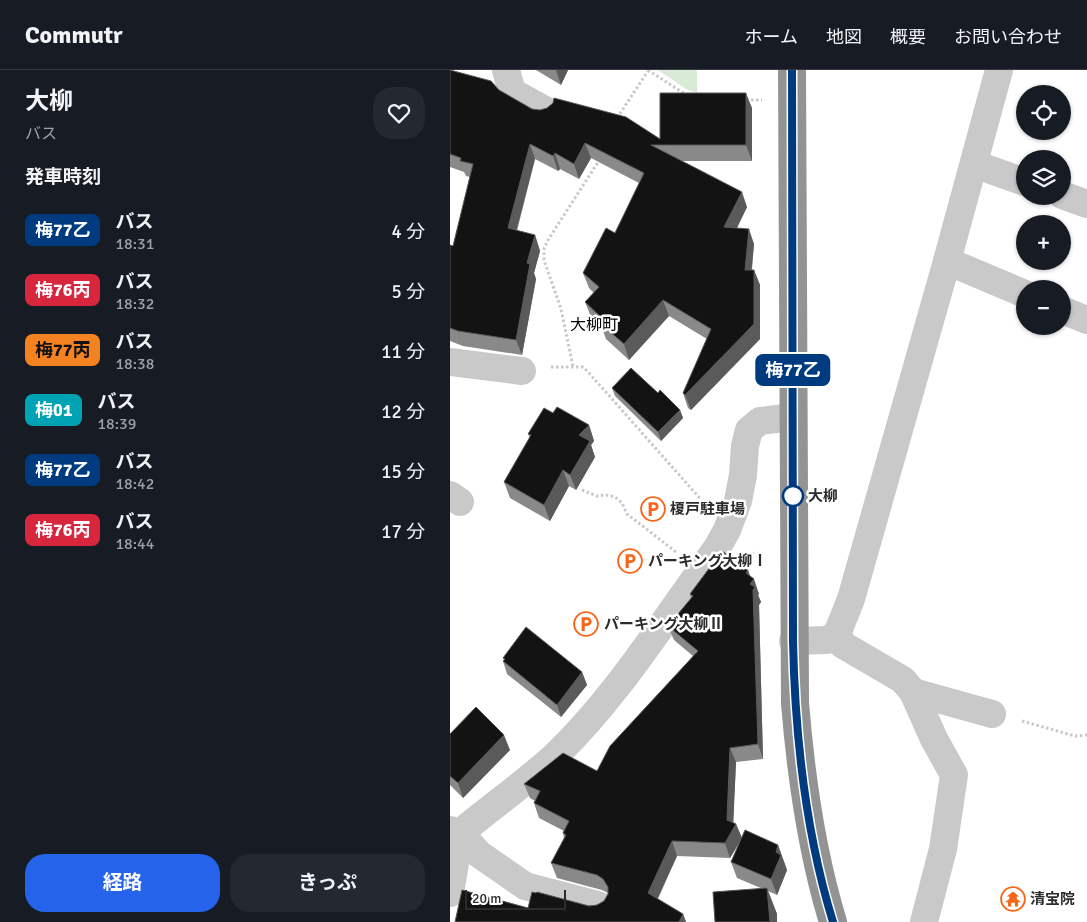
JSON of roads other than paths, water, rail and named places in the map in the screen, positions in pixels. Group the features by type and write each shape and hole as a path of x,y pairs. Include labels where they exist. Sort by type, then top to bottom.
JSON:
{"highway":[{"path":"792,70 793,641 795,703 804,793 822,885 833,922"}],"street":[{"path":"506,70 512,92 545,110"},
{"path":"793,641 827,640 837,634 850,600 947,261 999,70"},
{"path":"974,164 1016,179"},
{"path":"1071,198 1087,204"},
{"path":"947,261 1016,290"},
{"path":"1071,314 1087,320"},
{"path":"450,362 522,371"},
{"path":"450,893 455,831 554,757 598,709 633,665 717,548 727,530 738,501 743,475 745,446 749,430 760,422 793,417"},
{"path":"837,634 843,645 903,680 914,692 934,739 954,775 943,849 924,922"},
{"path":"914,692 992,714"},
{"path":"455,831 479,854 525,886 598,906"}],"place":[{"name":"大柳","path":"793,496"},
{"name":"榎戸駐車場","path":"653,509"},
{"name":"パーキング大柳Ⅰ","path":"630,561"},
{"name":"パーキング大柳Ⅱ","path":"586,624"},
{"name":"清宝院","path":"1013,899"}],"district":[{"name":"大柳町","path":"594,325"}]}
